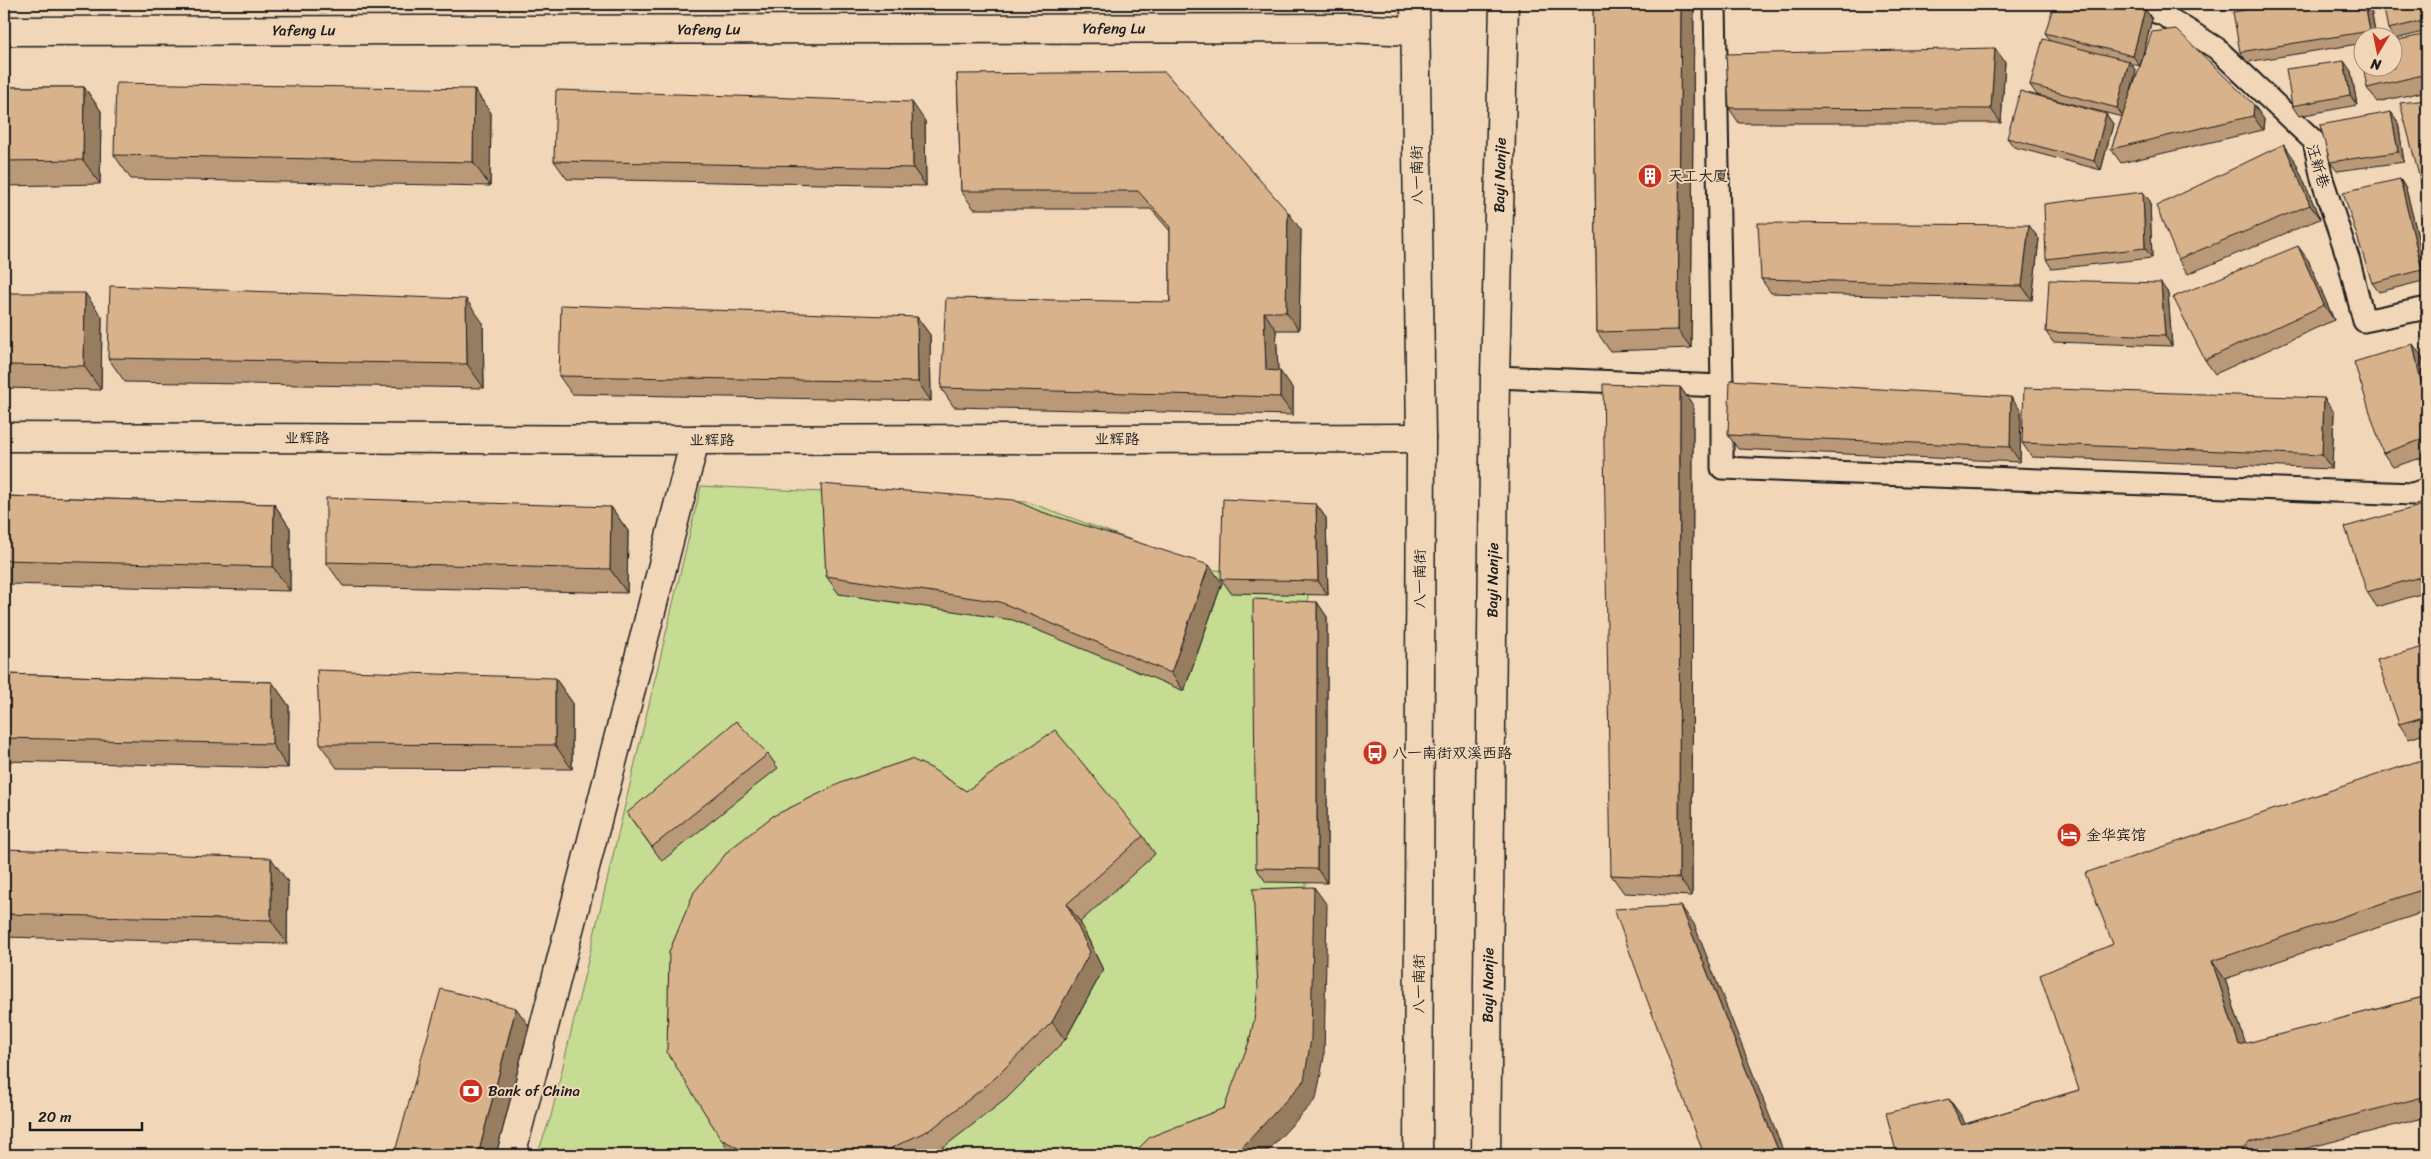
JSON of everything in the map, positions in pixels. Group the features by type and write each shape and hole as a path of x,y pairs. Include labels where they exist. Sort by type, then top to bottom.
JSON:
{"street":[{"name":"八一南街","path":"1415,4 1421,438 1418,1155"},
{"name":"Bayi Nanjie","path":"1486,1155 1495,377 1504,4"},
{"name":"Yafeng Lu","path":"4,31 1345,28 1414,31"},
{"name":"业辉路","path":"4,437 695,440 1421,438"},
{"path":"511,1155 695,440"}],"lane":[{"path":"1714,4 1722,468 2413,494 2427,489"},
{"name":"汪新巷","path":"2130,4 2164,9 2216,48 2314,141 2322,179 2348,261 2364,321 2427,308"},
{"path":"1495,377 1722,386"}],"green space":[{"path":"701,486 1028,502 1213,570 1308,575 1305,1033 1199,1155 537,1155 551,1116"}],"building":[{"name":"天工大厦","path":"1593,4 1681,4 1678,330 1597,332"},
{"path":"2054,4 2123,4 2145,9 2133,56 2045,33"},
{"path":"2280,4 2365,4 2369,28 2354,28 2354,34 2240,52 2233,12"},
{"path":"2383,4 2427,4 2427,20 2388,28"},
{"path":"2176,29 2254,105 2253,116 2111,149 2152,32"},
{"path":"2427,34 2427,74 2367,88 2365,78 2404,78 2404,39"},
{"path":"2043,39 2129,61 2117,108 2030,85"},
{"path":"1995,48 1991,109 1729,108 1726,54"},
{"path":"2344,61 2350,95 2292,106 2286,69"},
{"path":"1165,72 1288,212 1286,312 1264,312 1266,370 1280,371 1280,397 941,388 946,298 1170,302 1170,227 1138,191 961,191 957,74"},
{"path":"116,83 474,89 473,162 114,155"},
{"path":"4,87 84,87 83,160 4,161"},
{"path":"556,90 912,102 913,168 554,161"},
{"path":"2020,91 2106,114 2094,161 2007,138"},
{"path":"2427,100 2427,206 2400,103"},
{"path":"2391,112 2398,152 2330,162 2320,125"},
{"path":"2284,144 2310,205 2178,259 2156,206"},
{"path":"2400,179 2422,270 2372,283 2343,192"},
{"path":"2143,192 2145,248 2046,259 2044,204"},
{"path":"1758,223 2029,225 2022,286 1761,279"},
{"path":"2298,246 2324,305 2205,360 2173,297"},
{"path":"2049,280 2161,283 2165,336 2046,332"},
{"path":"110,286 466,299 467,364 108,358"},
{"path":"4,293 85,293 84,366 4,365"},
{"path":"561,305 917,317 918,382 559,376"},
{"path":"2413,344 2422,387 2427,385 2427,438 2383,453 2354,362"},
{"path":"1730,380 2011,397 2010,447 1728,435"},
{"path":"1603,384 1680,387 1679,878 1611,875"},
{"path":"2024,388 2324,398 2322,455 2022,443"},
{"path":"821,484 1014,500 1039,511 1209,565 1171,673 1000,602 826,576"},
{"path":"4,496 274,504 273,567 4,560"},
{"path":"326,498 611,507 610,569 326,562"},
{"path":"1223,499 1316,504 1318,581 1221,579"},
{"path":"2427,504 2427,575 2367,592 2345,527"},
{"path":"1253,599 1317,602 1317,869 1256,868"},
{"path":"2427,646 2427,716 2399,724 2377,660"},
{"path":"317,670 555,678 555,745 320,744"},
{"path":"4,674 272,682 272,744 4,738"},
{"path":"736,721 768,754 652,847 627,813"},
{"path":"1055,730 1143,836 1067,904 1090,952 1052,1022 993,1080 933,1128 877,1155 751,1155 721,1139 667,1052 669,952 694,892 729,850 773,816 843,782 911,759 931,768 966,791"},
{"path":"2427,758 2427,888 2212,961 2239,1045 2427,996 2427,1096 2250,1142 2236,1155 1897,1155 1886,1113 1949,1099 1962,1125 2079,1090 2040,975 2113,944 2085,873"},
{"path":"4,849 271,858 271,920 4,914"},
{"path":"1314,887 1311,1039 1304,1081 1235,1155 1132,1155 1150,1137 1224,1108 1249,1042 1254,1020 1258,987 1253,889"},
{"path":"1681,906 1780,1155 1704,1155 1614,909"},
{"name":"Bank of China","path":"441,989 516,1008 478,1155 394,1155"}],"place":[{"name":"天工大厦","path":"1650,176"},
{"name":"八一南街双溪西路","path":"1375,753"},
{"name":"金华宾馆","path":"2069,835"},
{"name":"Bank of China","path":"471,1091"}]}
